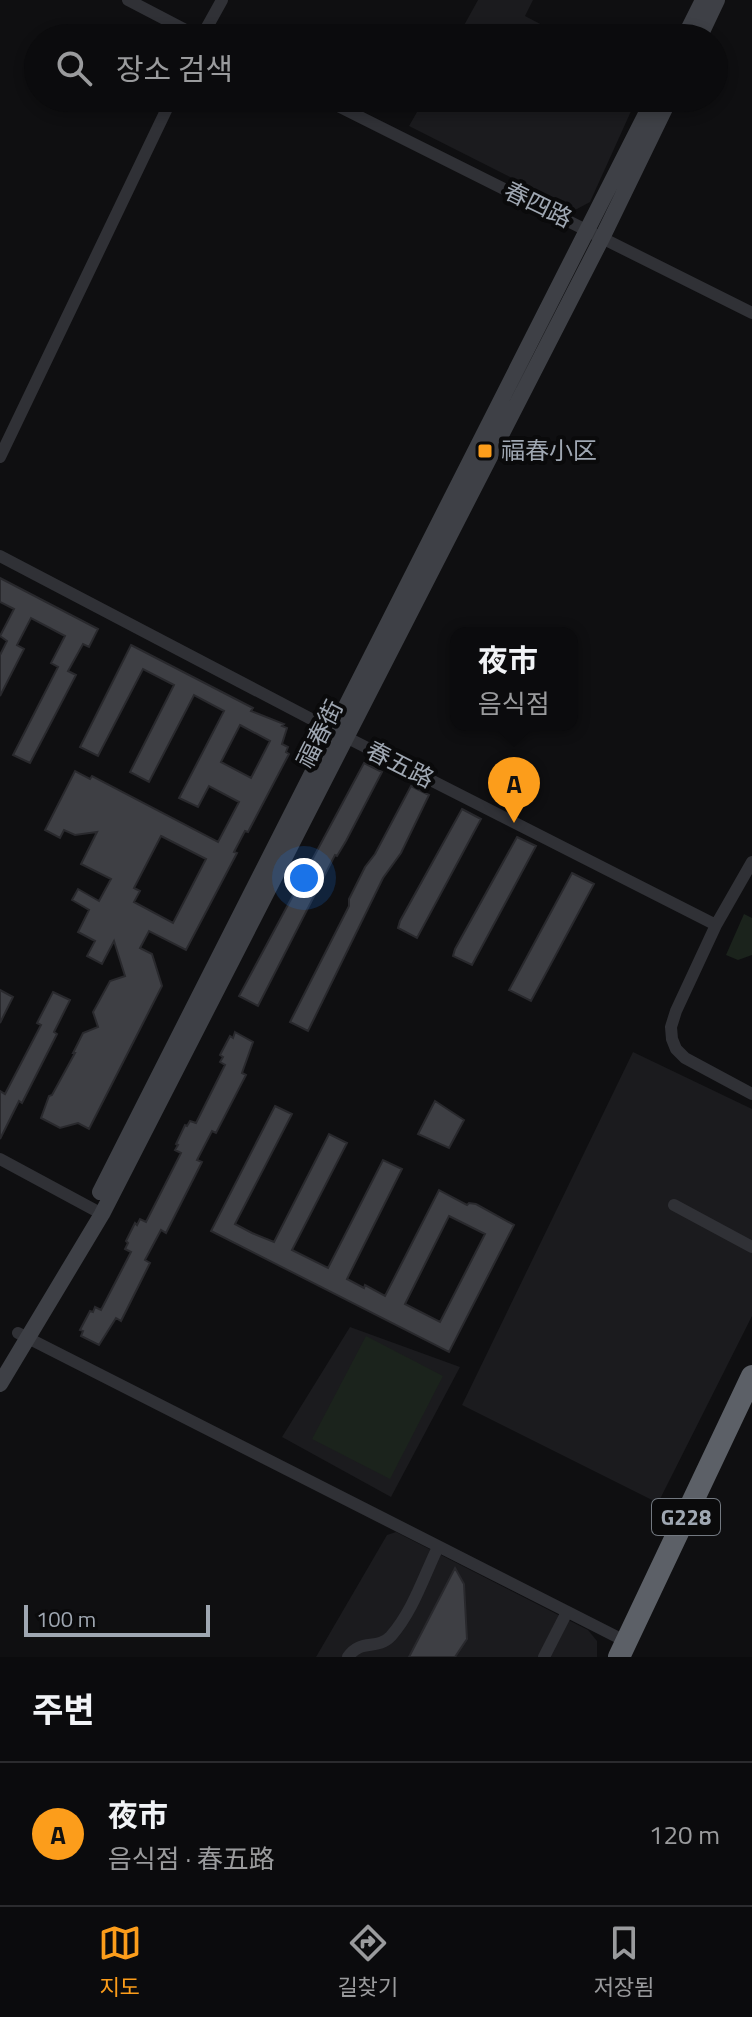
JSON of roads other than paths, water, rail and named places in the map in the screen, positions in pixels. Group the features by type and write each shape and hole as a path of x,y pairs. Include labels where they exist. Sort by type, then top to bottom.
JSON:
{"highway":[{"name":"G228","path":"623,1649 752,1376"}],"main road":[{"path":"691,24 703,0"},
{"path":"706,24 717,0"},
{"name":"福春街","path":"595,233 648,112"},
{"name":"福春街","path":"0,1384 23,1336 97,1212 595,233 662,112"},
{"name":"福春街","path":"0,1363 23,1336"}],"street":[{"path":"128,0 174,24"},
{"path":"209,24 222,0"},
{"path":"0,457 165,112"},
{"name":"春四路","path":"350,112 752,313"},
{"name":"春五路","path":"0,556 340,734 716,925"},
{"path":"752,862 716,925 671,1027 676,1049 685,1058 752,1094"},
{"path":"0,1159 97,1212"},
{"path":"674,1205 752,1247"},
{"path":"23,1336 567,1612 623,1649"},
{"path":"348,1657 361,1645 382,1643 390,1636 407,1612 438,1547"},
{"path":"544,1657 567,1612"}],"place":[{"name":"福春小区","path":"485,451"},
{"name":"夜市","path":"514,823"}]}
